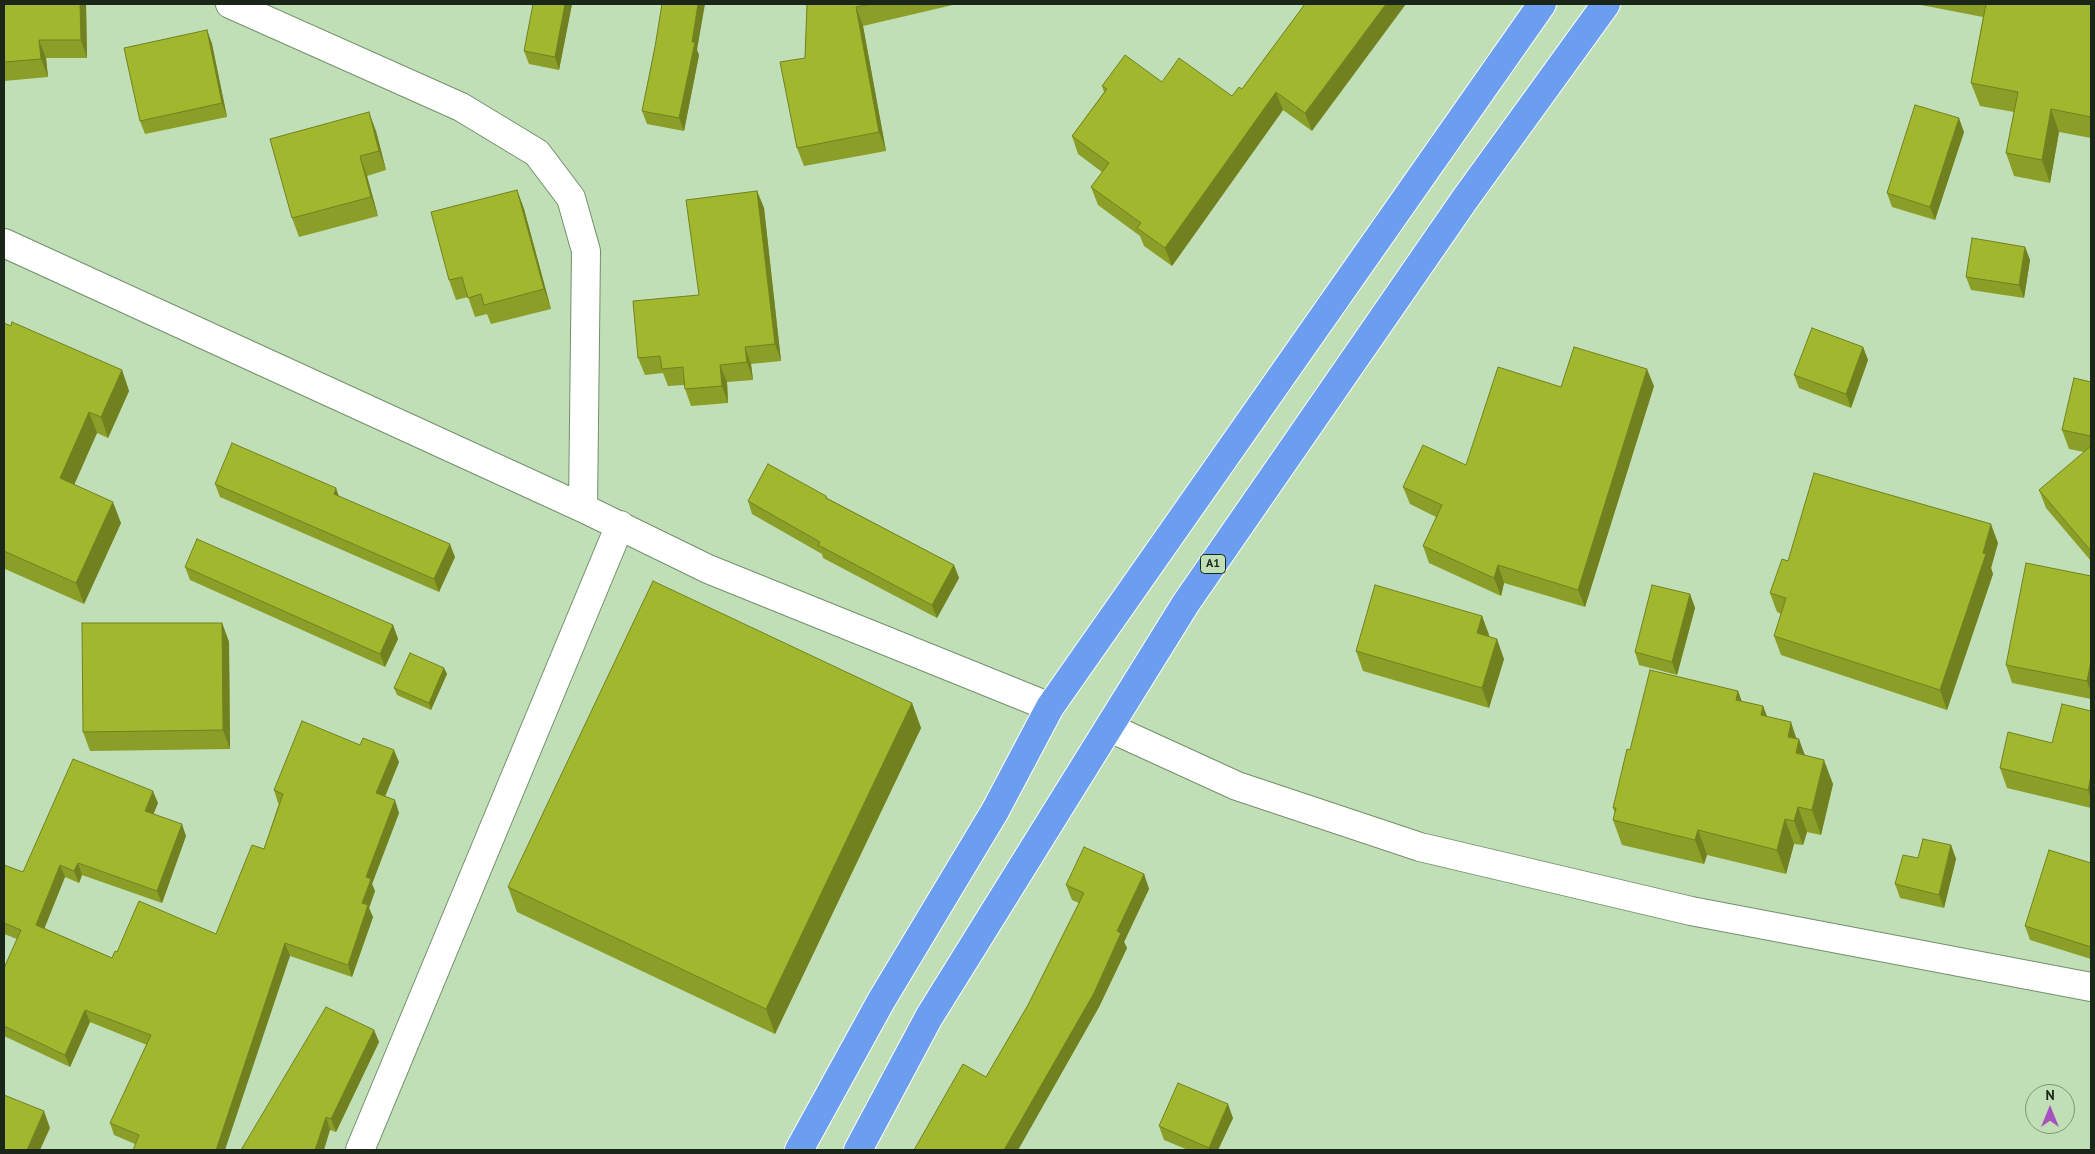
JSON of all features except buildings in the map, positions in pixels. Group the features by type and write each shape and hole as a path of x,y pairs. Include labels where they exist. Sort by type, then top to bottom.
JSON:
{"highway":[{"path":"799,1150 881,1001 995,812 1050,707 1542,4"},
{"name":"A1","path":"858,1150 929,1017 1186,603 1465,199 1606,4"}],"street":[{"path":"230,4 461,107 537,153 571,198 586,251 584,508"},
{"path":"4,243 584,508 708,569 1050,707"},
{"path":"360,1150 620,525"},
{"path":"1110,728 1237,786 1420,847 1691,911 2091,988"}]}
